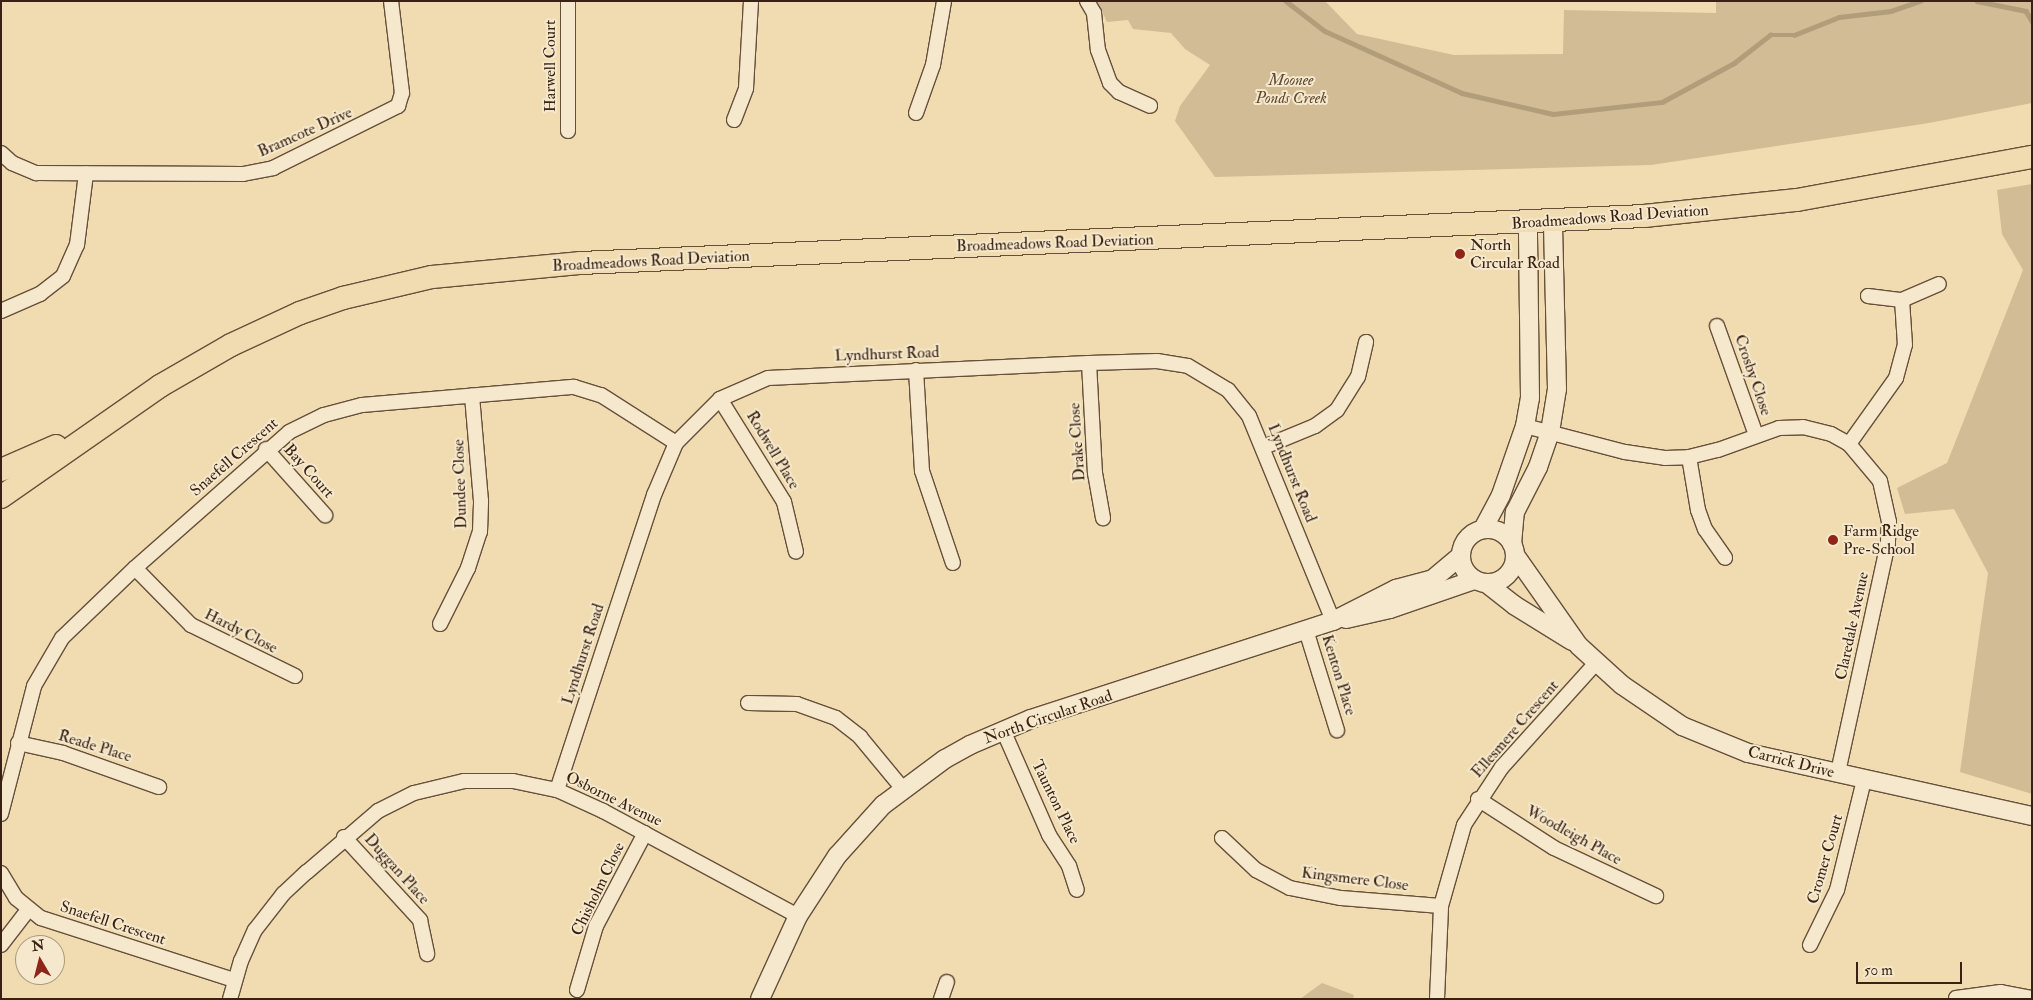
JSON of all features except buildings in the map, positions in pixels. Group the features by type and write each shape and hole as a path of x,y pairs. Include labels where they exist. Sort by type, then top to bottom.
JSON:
{"main road":[{"name":"Broadmeadows Road Deviation","path":"1,497 109,421 198,362 300,313 392,285 473,271 581,263 1553,222 1766,205 2032,156"},
{"name":"Broadmeadows Road Deviation","path":"1,470 109,421"}],"street":[{"name":"Bramcote Drive","path":"1,153 24,170 86,174 260,172 389,113 402,101 391,1"},
{"name":"Harwell Court","path":"568,1 568,131"},
{"path":"734,120 746,88 751,1"},
{"path":"916,113 933,64 944,1"},
{"path":"1087,1 1094,13 1104,71 1110,83 1119,92 1150,106"},
{"path":"1,311 40,294 63,276 77,245 86,174"},
{"path":"1528,223 1530,398 1525,426 1501,495 1483,529 1469,537 1460,556 1464,570 1480,581 1503,578 1514,564 1515,512 1538,467 1550,432 1556,389 1557,328 1553,222"},
{"path":"1868,296 1902,300 1939,284"},
{"path":"1525,426 1625,452 1665,458 1689,457 1779,428 1802,427 1849,444 1896,378 1905,345 1902,300"},
{"name":"Crosby Close","path":"1717,326 1756,435"},
{"path":"1530,331 1557,328"},
{"path":"1264,447 1315,426 1338,410 1358,377 1366,342"},
{"name":"Lyndhurst Road","path":"557,790 654,496 676,443 720,399 768,378 1090,363 1174,363 1204,374 1228,390 1240,403 1264,447 1333,621"},
{"name":"Drake Close","path":"1090,363 1095,473 1103,518"},
{"path":"916,370 922,471 953,563"},
{"name":"Snaefell Crescent","path":"1,814 34,686 52,653 76,622 266,449 304,424 345,408 558,387 588,390 676,443"},
{"name":"Dundee Close","path":"440,624 468,568 480,532 481,501 472,395"},
{"name":"Rodwell Place","path":"720,399 784,502 796,552"},
{"name":"Claredale Avenue","path":"1838,774 1888,543 1889,522 1880,481 1849,444"},
{"name":"Bay Court","path":"266,449 325,515"},
{"path":"1689,457 1698,510 1705,529 1725,558"},
{"path":"1483,529 1500,532 1513,549"},
{"name":"Carrick Drive","path":"1513,549 1579,646 1622,686 1682,726 1748,753 2032,816"},
{"name":"North Circular Road","path":"1333,621 1396,589 1433,579 1460,556"},
{"name":"Hardy Close","path":"135,568 191,625 295,676"},
{"name":"Carrick Drive","path":"1480,581 1514,606 1579,646"},
{"name":"North Circular Road","path":"760,999 798,916 820,879 853,837 903,789 945,759 1003,730 1333,621 1390,609 1480,581"},
{"path":"1514,606 1536,584"},
{"name":"Kenton Place","path":"1306,630 1337,730"},
{"name":"Ellesmere Crescent","path":"1437,999 1441,906 1454,853 1478,800 1502,767 1596,663"},
{"path":"748,703 803,705 836,718 860,737 903,789"},
{"name":"Taunton Place","path":"1003,730 1049,835 1069,866 1077,890"},
{"name":"Reade Place","path":"18,743 80,758 159,787"},
{"name":"Osborne Avenue","path":"230,999 234,980 256,930 267,913 344,837 378,811 430,788 491,779 557,790 645,833 798,916"},
{"name":"Cromer Court","path":"1810,945 1837,890 1864,780"},
{"name":"Woodleigh Place","path":"1478,800 1554,848 1656,896"},
{"name":"Chisholm Close","path":"577,990 596,926 645,833"},
{"name":"Duggan Place","path":"344,837 420,920 427,954"},
{"name":"Kingsmere Close","path":"1222,838 1256,870 1290,888 1341,898 1441,906"},
{"name":"Snaefell Crescent","path":"1,873 12,892 28,910 55,923 234,980"},
{"path":"1,945 28,910"},
{"path":"941,999 947,982"},
{"path":"1956,998 2002,992 2032,998"}],"green space":[{"name":"Moonee Ponds Creek","path":"1097,1 1325,1 1357,34 1454,55 1563,54 1564,10 1716,13 1716,1 2032,1 2032,103 1929,123 1651,165 1215,177 1175,121 1180,106 1210,65 1185,49 1171,33 1133,29 1128,20 1107,22"},
{"path":"2032,184 2032,794 1960,772 1988,573 1954,509 1905,514 1897,488 1947,463 2023,270 2002,234 1997,190"},
{"path":"1322,983 1354,995 1353,999 1300,999"}],"waterway":[{"name":"Moonee Ponds Creek","path":"1286,1 1325,31 1462,93 1553,114 1662,102 1734,63 1770,35 1794,35 1839,17 1891,11 1920,1"},
{"name":"Moonee Ponds Creek","path":"1977,1 2026,11 2032,21"}],"place":[{"name":"North Circular Road","path":"1460,254"},
{"name":"Farm Ridge Pre-School","path":"1833,540"}]}
